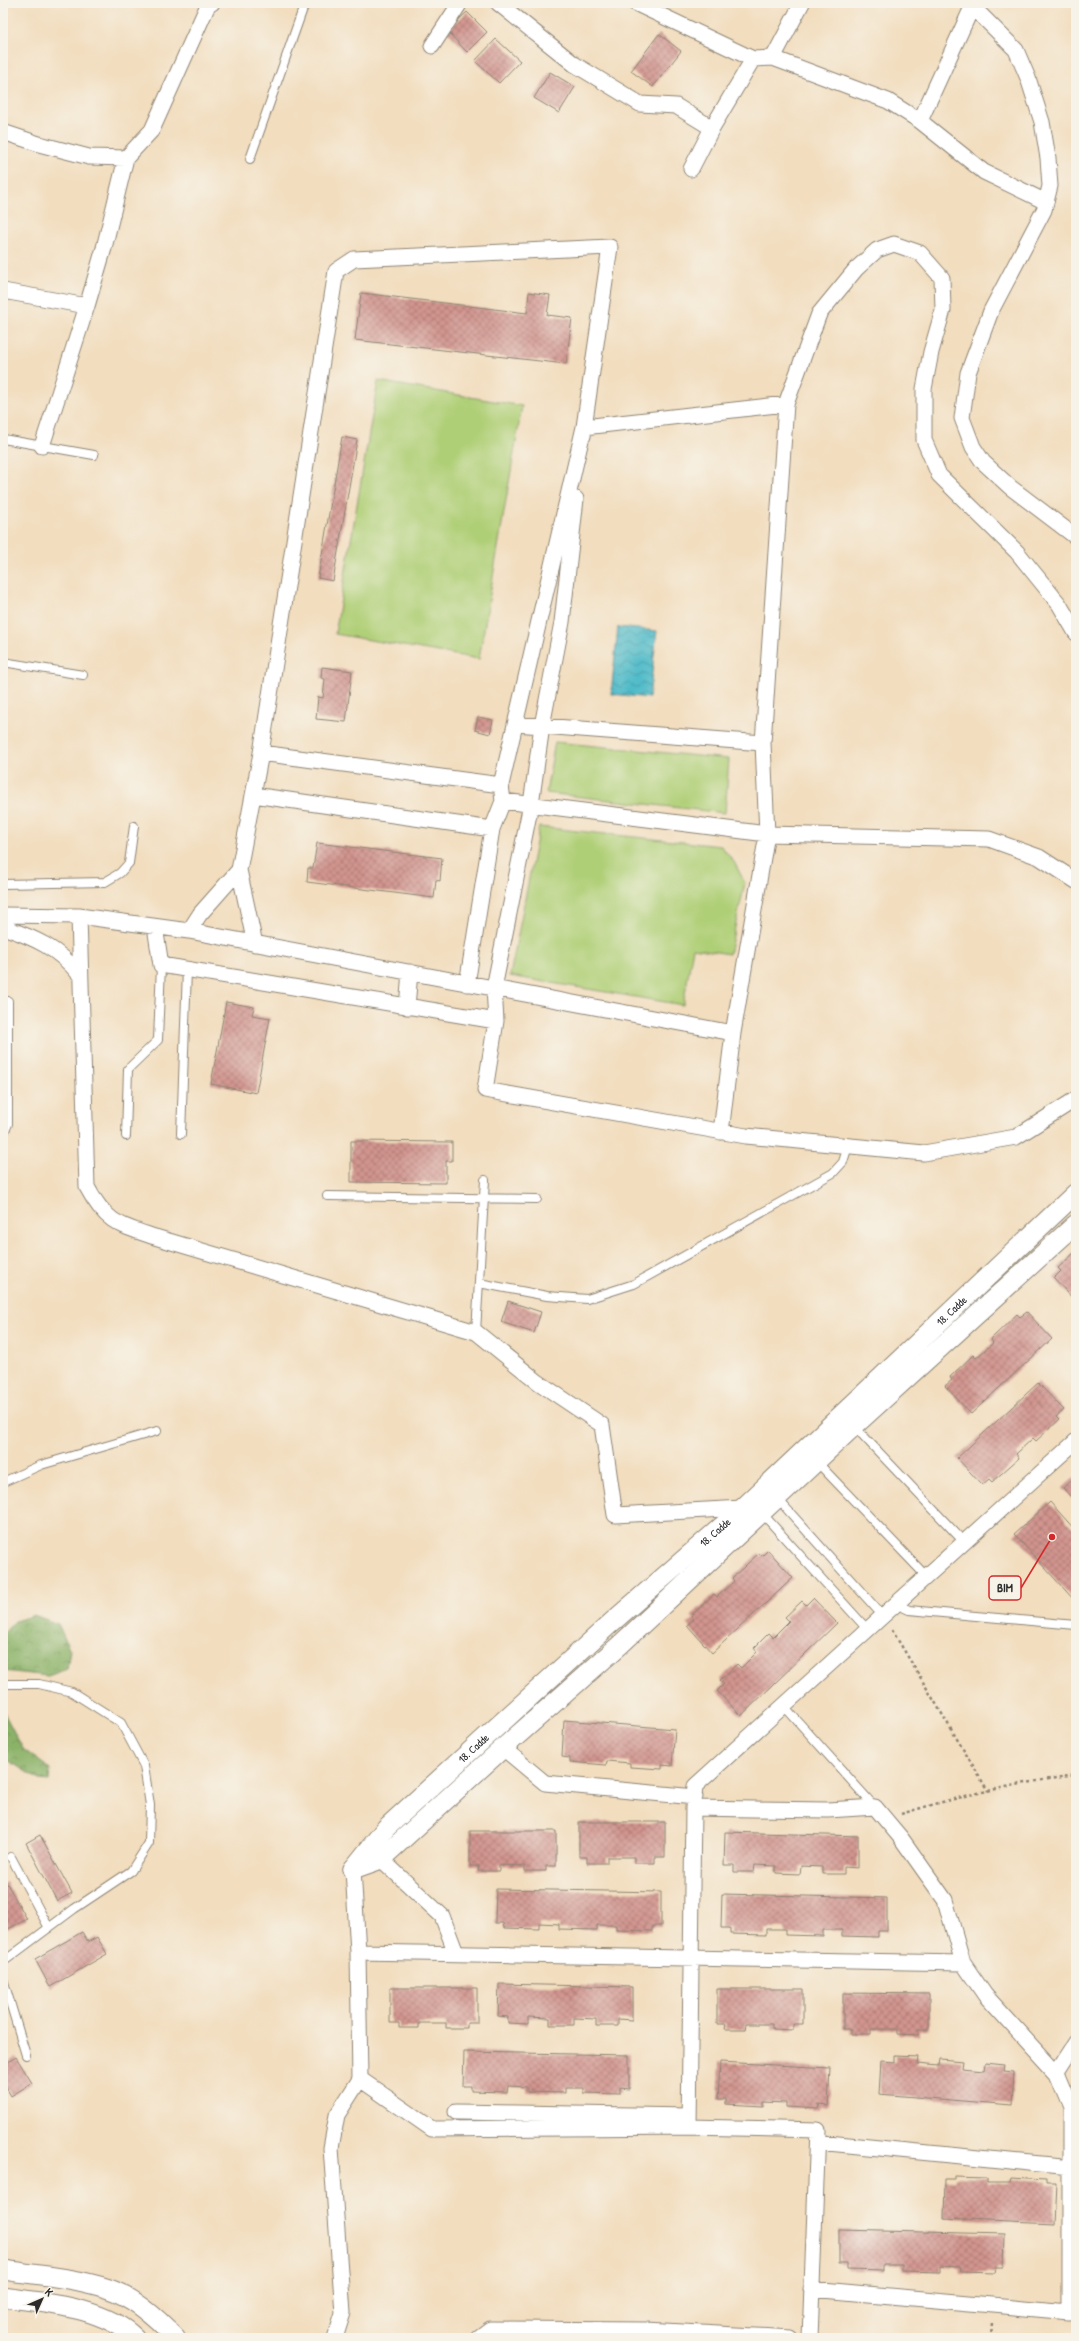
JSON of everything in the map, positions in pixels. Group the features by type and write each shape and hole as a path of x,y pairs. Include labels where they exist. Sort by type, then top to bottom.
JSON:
{"street":[{"path":"432,46 460,3"},
{"path":"498,3 574,64 640,104 676,106 712,128"},
{"path":"636,3 753,59 773,58 888,102 920,121 984,172 1046,202"},
{"path":"773,58 802,3"},
{"path":"42,446 88,306 126,158 152,130 209,4"},
{"path":"920,121 971,4 1016,50 1028,78 1042,122 1048,158 1050,186 1044,210 991,311 968,373 962,418 973,447 983,462 1010,487 1076,537"},
{"path":"691,169 712,128 753,59"},
{"path":"3,132 39,144 89,157 126,158"},
{"path":"721,1132 733,1033 767,834 763,743 786,404 819,314 856,269 876,250 894,244 920,253 942,278 943,310 931,352 924,389 924,440 940,475 1017,552 1059,604 1076,633"},
{"path":"255,944 239,870 261,753 336,271 354,259 610,247 584,427 562,622 542,726 531,804 494,988 496,1021 485,1090 721,1132 924,1153 1016,1137 1076,1098"},
{"path":"3,291 88,306"},
{"path":"584,427 786,404"},
{"path":"467,984 492,829 503,801 501,785 584,427"},
{"path":"516,724 763,743"},
{"path":"261,753 501,785"},
{"path":"253,795 492,829"},
{"path":"503,801 767,834 989,839 1039,858 1076,881"},
{"path":"189,931 200,914 239,870"},
{"path":"3,915 79,916 189,931 733,1033"},
{"path":"79,916 87,1187 106,1216 118,1224 155,1237 476,1332 538,1382 602,1425 615,1515 752,1510"},
{"path":"3,927 51,947 68,960 80,975"},
{"path":"155,927 161,965 496,1021"},
{"path":"407,1007 410,972"},
{"name":"18. Cadde","path":"353,1869 381,1859 502,1748 621,1644 752,1510 1076,1192"},
{"name":"18. Cadde","path":"353,1869 386,1828 611,1623 752,1510 777,1497 1076,1224"},
{"path":"689,2121 690,1956 695,1786 868,1630 882,1615 927,1577 1076,1441"},
{"path":"502,1748 545,1783 694,1802 828,1810 875,1807 885,1818 945,1900 963,1963 985,1995 1056,2073 1073,2102 1070,2167 1070,2312 811,2289"},
{"path":"381,1859 442,1916 456,1953"},
{"path":"335,2338 343,2313 331,2148 337,2115 360,2079 358,1952 353,1869"},
{"path":"358,1952 690,1956 963,1963"},
{"path":"1056,2073 1076,2042"},
{"path":"360,2079 432,2129 689,2121"},
{"path":"456,2112 689,2121 818,2130 810,2338"},
{"path":"818,2142 1070,2167"},
{"path":"3,2270 54,2277 110,2290 155,2316 176,2338"},
{"path":"3,2297 46,2303 97,2314 135,2338"},
{"path":"478,2338 490,2329 791,2338"}],"lane":[{"path":"250,159 305,3"},
{"path":"3,440 94,455"},
{"path":"3,662 83,675"},
{"path":"3,884 109,880 120,873 129,863 134,826"},
{"path":"126,1136 128,1069 158,1040 161,965"},
{"path":"181,1134 187,970"},
{"path":"3,1135 8,1124 8,1001"},
{"path":"479,1283 547,1296 587,1299 634,1284 833,1173 843,1162 848,1146"},
{"path":"476,1332 485,1180"},
{"path":"327,1196 537,1199"},
{"path":"854,1426 964,1543"},
{"path":"3,1482 41,1465 157,1431"},
{"path":"816,1461 927,1577"},
{"path":"777,1497 882,1615"},
{"path":"752,1510 868,1630"},
{"path":"896,1604 909,1610 1076,1624"},
{"path":"3,1684 39,1684 72,1692 121,1723 144,1766 150,1805 149,1843 131,1871 3,1962"},
{"path":"784,1706 875,1807"},
{"path":"11,1857 49,1928"},
{"path":"3,1979 26,2055"}],"path":[{"path":"882,1615 908,1653 988,1791"},
{"path":"885,1818 946,1800 1032,1781 1076,1775"}],"green space":[{"path":"378,381 522,406 479,659 335,634"},
{"path":"555,742 729,759 725,813 546,793"},
{"path":"539,827 721,846 734,862 745,883 729,954 693,948 683,1005 510,976"},
{"path":"34,1615 58,1624 70,1650 67,1669 48,1676 3,1671 3,1634 15,1621"},
{"path":"3,1711 23,1749 50,1769 49,1781 39,1780 3,1757"}],"water":[{"path":"618,627 657,631 649,698 611,694"}],"building":[{"path":"467,12 487,32 467,52 447,31"},
{"path":"659,34 681,51 653,87 631,71"},
{"path":"496,39 520,61 499,83 475,61"},
{"path":"550,72 575,87 559,113 534,98"},
{"path":"529,292 550,295 547,315 572,318 566,364 355,340 361,293 527,313"},
{"path":"342,437 357,440 333,581 318,578"},
{"path":"322,667 352,671 346,722 316,719 318,697 323,698 325,679 321,678"},
{"path":"478,717 493,720 490,734 475,730"},
{"path":"317,843 442,858 440,881 436,880 434,898 307,882 308,868 313,868"},
{"path":"226,1002 254,1007 252,1015 270,1018 256,1093 211,1084"},
{"path":"351,1141 452,1142 452,1161 446,1161 446,1183 351,1182"},
{"path":"1076,1251 1076,1302 1054,1278 1061,1271 1058,1268"},
{"path":"508,1301 541,1312 534,1333 501,1322"},
{"path":"1027,1312 1052,1339 971,1414 945,1386 952,1380 950,1377 973,1355 976,1358 993,1343 991,1339 1017,1314 1020,1317"},
{"path":"1038,1383 1064,1410 1056,1417 1059,1420 1036,1441 1033,1438 1016,1454 1019,1458 992,1482 989,1479 982,1485 957,1458"},
{"path":"1076,1476 1076,1503 1063,1488"},
{"path":"1050,1502 1076,1531 1076,1602 1014,1534"},
{"path":"768,1550 793,1578 712,1653 687,1625 694,1619 691,1616 714,1594 717,1597 734,1581 732,1578 759,1553 762,1556"},
{"path":"813,1598 837,1623 741,1716 717,1691 724,1684 720,1680 737,1664 741,1668 757,1652 754,1648 769,1633 773,1637 789,1621 785,1617 802,1601 806,1605"},
{"path":"564,1720 675,1729 672,1766 662,1765 662,1769 630,1767 630,1763 607,1761 606,1765 570,1762 570,1758 562,1757"},
{"path":"579,1822 665,1822 665,1857 655,1857 655,1863 634,1863 634,1857 607,1857 607,1863 587,1863 587,1857 579,1857"},
{"path":"470,1831 556,1831 556,1866 546,1866 546,1871 525,1871 525,1866 499,1865 499,1871 478,1871 479,1866 470,1866"},
{"path":"725,1832 858,1836 858,1868 844,1867 844,1874 822,1874 822,1867 801,1866 800,1874 776,1873 776,1866 755,1865 754,1872 734,1872 734,1865 724,1865"},
{"path":"40,1835 72,1893 57,1901 26,1843"},
{"path":"6,1882 27,1919 8,1929 3,1921 3,1884"},
{"path":"496,1889 661,1892 661,1926 652,1926 652,1931 616,1930 616,1925 597,1925 597,1930 559,1929 559,1924 539,1923 539,1929 504,1928 503,1923 495,1923"},
{"path":"722,1894 887,1898 887,1931 878,1931 878,1937 842,1936 842,1930 823,1930 823,1936 785,1935 785,1929 766,1929 766,1935 730,1934 730,1928 721,1928"},
{"path":"82,1932 88,1942 97,1937 107,1954 50,1987 35,1959"},
{"path":"499,1984 632,1987 632,2020 618,2019 618,2026 596,2026 596,2019 574,2018 574,2025 550,2025 550,2018 528,2017 528,2024 508,2023 508,2017 498,2016"},
{"path":"390,1988 477,1988 477,2023 467,2023 467,2028 446,2028 446,2023 419,2023 419,2028 399,2028 399,2023 390,2023"},
{"path":"717,1989 803,1989 803,2024 793,2024 793,2030 772,2029 772,2024 746,2024 745,2029 725,2029 726,2024 717,2024"},
{"path":"843,1993 929,1994 929,2029 919,2029 919,2035 898,2034 898,2029 871,2029 871,2034 851,2034 851,2029 843,2029"},
{"path":"464,2052 629,2055 629,2089 620,2088 620,2094 584,2093 584,2088 565,2088 565,2093 527,2092 527,2087 508,2086 507,2092 471,2091 471,2086 463,2086"},
{"path":"895,2056 918,2057 917,2064 938,2066 939,2059 963,2061 962,2068 984,2070 985,2063 1005,2065 1004,2072 1014,2073 1012,2105 879,2094 881,2061 895,2062"},
{"path":"16,2057 32,2083 11,2096 3,2082 3,2065"},
{"path":"720,2062 830,2068 828,2106 819,2105 818,2109 786,2107 786,2103 763,2102 763,2106 726,2104 726,2099 718,2099"},
{"path":"955,2177 987,2178 987,2183 1010,2183 1011,2179 1047,2181 1047,2185 1056,2185 1054,2223 944,2218 945,2181 955,2181"},
{"path":"839,2230 1005,2234 1004,2267 996,2267 995,2273 960,2272 959,2267 941,2266 941,2272 902,2271 902,2265 883,2265 883,2271 847,2270 847,2264 839,2264"}],"place":[{"name":"BIM","path":"1052,1537"}]}
